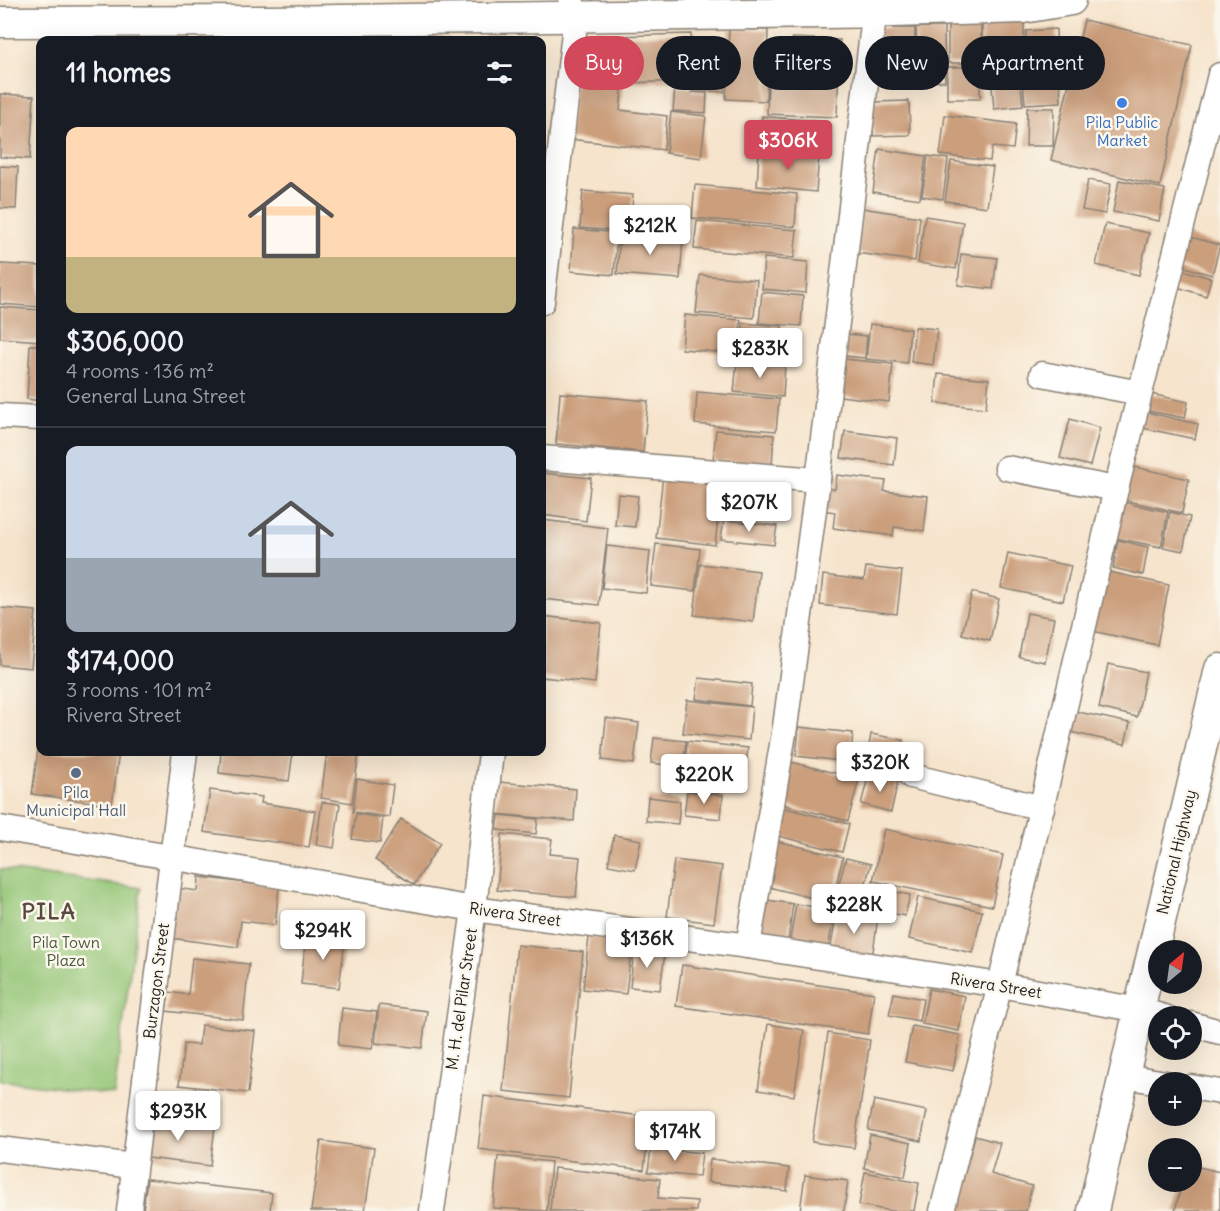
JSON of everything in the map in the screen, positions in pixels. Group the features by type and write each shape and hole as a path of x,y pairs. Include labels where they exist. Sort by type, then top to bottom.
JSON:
{"main road":[{"path":"0,22 269,31 324,10 876,6 1023,8 1071,0"},
{"name":"National Highway","path":"1153,1006 1220,669"},
{"name":"National Highway","path":"1094,1211 1124,1076 1148,1022"}],"street":[{"path":"748,946 785,727 818,480 876,6"},
{"path":"546,265 574,8"},
{"path":"942,1211 1000,985 1116,489 1220,75"},
{"path":"1042,374 1140,393"},
{"path":"0,416 36,418"},
{"path":"546,458 818,480"},
{"path":"1007,468 1116,489"},
{"name":"Burzagon Street","path":"129,1211 184,756"},
{"name":"M. H. del Pilar Street","path":"432,1211 474,909 491,756"},
{"path":"911,776 1042,808"},
{"name":"Rivera Street","path":"0,828 474,909 748,946 1000,985 1148,1012"},
{"path":"1202,1027 1220,1032"},
{"path":"1124,1076 1148,1080"},
{"path":"1202,1089 1220,1092"},
{"path":"0,1149 133,1166"}],"green space":[{"name":"Pila Town Plaza","path":"0,869 141,888 114,1095 0,1080"}],"building":[{"path":"948,20 981,20 981,36 961,36 961,63 949,63"},
{"name":"Pila Public Market","path":"1084,20 1192,45 1160,186 1051,160 1068,90 1105,90 1105,36 1080,36"},
{"path":"982,21 1024,21 1024,36 982,36"},
{"path":"916,27 944,27 944,36 916,36"},
{"path":"880,28 915,28 915,36 880,36"},
{"path":"729,29 768,30 768,36 753,36 753,90 766,90 766,101 726,99 726,90 741,90 741,36 729,36"},
{"path":"1056,29 1056,36 1026,36 1026,31"},
{"path":"691,34 691,36 656,36 656,82 644,82 644,36 614,36"},
{"path":"949,67 961,67 961,90 980,90 980,99 947,99"},
{"path":"574,90 622,90 620,110 667,116 664,150 569,139"},
{"path":"675,90 707,93 706,113 673,111"},
{"path":"694,90 724,90 724,92"},
{"path":"768,90 838,90 837,117 767,114"},
{"path":"992,90 1022,90 1023,106 994,109"},
{"path":"1024,90 1060,90 1061,102 1025,104"},
{"path":"0,94 34,96 30,159 0,157"},
{"path":"909,101 910,135 873,136 872,102"},
{"path":"1027,108 1054,108 1053,146 1026,146"},
{"path":"671,112 706,116 701,158 666,153"},
{"path":"945,115 1016,124 1013,149 992,147 990,161 940,155"},
{"path":"762,116 822,122 820,153 759,148"},
{"path":"879,149 926,156 920,199 873,192"},
{"path":"759,151 819,156 816,192 757,186"},
{"path":"928,156 948,159 943,199 922,196"},
{"path":"951,161 993,167 987,207 945,201"},
{"path":"0,166 18,167 16,209 0,208"},
{"path":"1088,180 1111,184 1105,214 1082,210"},
{"path":"1119,180 1165,189 1159,221 1113,212"},
{"path":"695,185 797,194 795,227 692,218"},
{"path":"583,191 633,195 630,232 580,228"},
{"path":"862,208 920,217 915,261 856,253"},
{"path":"925,216 963,222 956,269 918,263"},
{"path":"697,221 797,230 794,258 694,249"},
{"path":"1105,224 1149,233 1139,275 1096,265"},
{"path":"574,229 617,233 614,275 571,271"},
{"path":"620,232 683,238 680,279 617,274"},
{"path":"1187,236 1220,245 1212,275 1178,265"},
{"path":"961,254 997,258 993,289 958,285"},
{"path":"764,258 808,262 806,293 762,289"},
{"path":"0,264 36,266 36,307 0,304"},
{"path":"1179,269 1211,278 1206,296 1174,286"},
{"path":"700,275 757,280 754,318 696,313"},
{"path":"762,292 803,296 801,326 759,323"},
{"path":"0,307 36,310 36,341 0,338"},
{"path":"685,315 741,320 738,354 682,349"},
{"path":"743,323 782,326 779,362 740,359"},
{"path":"870,324 910,329 907,363 866,359"},
{"path":"915,327 937,329 933,365 911,362"},
{"path":"847,334 867,336 865,358 844,356"},
{"path":"30,345 36,345 36,400 27,399"},
{"path":"844,359 893,364 889,402 840,396"},
{"path":"737,361 785,365 783,397 734,392"},
{"path":"938,374 989,379 986,408 935,403"},
{"path":"697,392 779,399 776,431 695,424"},
{"path":"560,393 648,401 643,452 556,444"},
{"path":"1146,393 1188,402 1185,418 1143,410"},
{"path":"1141,411 1198,424 1195,439 1138,427"},
{"path":"1070,419 1100,428 1090,466 1060,458"},
{"path":"716,430 774,435 772,465 713,460"},
{"path":"845,431 897,438 894,465 841,458"},
{"path":"1130,466 1189,479 1182,513 1123,500"},
{"path":"546,473 591,478 586,521 546,516"},
{"path":"663,475 722,481 715,545 656,538"},
{"path":"837,475 886,481 884,491 928,496 924,531 894,527 893,536 833,528 835,512 823,510 825,488 835,489"},
{"path":"728,478 783,484 779,520 724,513"},
{"path":"618,494 638,496 635,527 615,525"},
{"path":"1122,502 1168,512 1161,547 1115,538"},
{"path":"1170,512 1190,517 1183,551 1163,547"},
{"path":"546,520 608,528 599,605 546,599"},
{"path":"724,520 777,526 774,545 721,539"},
{"path":"1118,540 1148,547 1143,575 1113,568"},
{"path":"656,544 700,549 695,591 651,586"},
{"path":"607,546 650,551 646,593 602,588"},
{"path":"1008,553 1071,566 1063,601 1001,588"},
{"path":"700,564 759,571 753,622 694,615"},
{"path":"866,567 902,571 897,614 820,605 823,575 864,580"},
{"path":"1104,571 1169,585 1157,645 1092,631"},
{"path":"972,592 999,599 990,641 962,634"},
{"path":"0,608 36,611 31,668 0,665"},
{"path":"1027,613 1054,618 1045,662 1019,657"},
{"path":"546,616 601,623 595,683 546,677"},
{"path":"1108,664 1146,672 1137,717 1099,708"},
{"path":"699,678 752,684 750,706 696,699"},
{"path":"687,700 752,707 749,740 683,733"},
{"path":"1069,710 1130,723 1125,744 1065,731"},
{"path":"606,718 639,723 634,764 602,760"},
{"path":"799,727 853,733 850,762 796,756"},
{"path":"871,734 903,740 897,777 865,771"},
{"path":"654,738 686,741 683,767 651,763"},
{"path":"687,741 748,748 745,776 685,769"},
{"name":"Pila Municipal Hall","path":"37,756 118,756 112,805 32,794"},
{"path":"221,756 292,756 289,781 219,773"},
{"path":"326,756 358,756 352,803 321,798"},
{"path":"783,760 859,779 848,821 773,802"},
{"path":"689,773 711,775 709,791 687,789"},
{"path":"869,774 898,781 891,812 861,804"},
{"path":"357,779 393,785 389,817 353,812"},
{"path":"499,782 576,789 574,821 496,814"},
{"path":"210,790 262,797 261,803 315,811 309,847 204,832"},
{"path":"687,791 723,795 721,819 684,815"},
{"path":"648,797 680,801 678,824 646,821"},
{"path":"322,802 340,804 334,848 316,845"},
{"path":"777,806 849,824 842,852 770,834"},
{"path":"356,814 383,818 380,843 352,839"},
{"path":"499,815 538,819 536,834 497,830"},
{"path":"401,819 440,843 414,885 375,860"},
{"path":"884,829 1003,855 992,906 873,881"},
{"path":"502,834 552,839 550,854 580,857 576,897 497,890"},
{"path":"614,835 641,840 635,870 608,865"},
{"path":"768,839 843,857 832,903 757,884"},
{"path":"846,858 871,864 860,904 835,898"},
{"path":"674,860 722,866 714,923 667,917"},
{"path":"199,877 279,887 275,925 241,921 238,947 170,938 176,888 198,891"},
{"path":"868,886 910,895 905,916 863,908"},
{"path":"918,897 982,911 973,953 909,939"},
{"path":"760,899 793,904 787,948 753,942"},
{"path":"796,904 834,910 828,952 789,946"},
{"path":"837,910 878,917 872,959 830,952"},
{"path":"306,934 345,939 339,988 301,984"},
{"path":"589,937 632,942 626,994 583,989"},
{"path":"517,945 583,952 569,1098 503,1091"},
{"path":"634,949 665,952 660,990 630,987"},
{"path":"192,958 249,964 243,1020 166,1011 169,992 188,995"},
{"path":"682,965 874,993 868,1034 676,1006"},
{"path":"929,989 965,996 959,1031 922,1024"},
{"path":"894,993 923,999 919,1021 889,1015"},
{"path":"379,1005 427,1011 422,1048 375,1043"},
{"path":"342,1008 377,1012 372,1049 338,1045"},
{"path":"768,1024 804,1030 794,1096 758,1090"},
{"path":"201,1025 255,1031 248,1093 179,1085 184,1044 199,1045"},
{"path":"912,1026 960,1035 953,1071 905,1062"},
{"path":"828,1033 870,1040 854,1148 812,1142"},
{"path":"484,1096 650,1117 644,1170 478,1149"},
{"path":"874,1100 927,1111 921,1141 868,1130"},
{"path":"145,1118 215,1127 210,1166 140,1157"},
{"path":"870,1135 911,1143 905,1177 864,1168"},
{"path":"975,1136 1000,1143 991,1174 1032,1186 1026,1211 954,1211"},
{"path":"321,1141 374,1148 365,1211 311,1211"},
{"path":"651,1148 702,1153 699,1177 648,1172"},
{"path":"498,1156 551,1162 547,1211 493,1208"},
{"path":"710,1159 789,1168 787,1191 708,1182"},
{"path":"554,1168 660,1179 658,1198 697,1201 696,1211 550,1211"},
{"path":"1202,1168 1220,1172 1220,1211 1175,1211 1180,1192 1202,1192"},
{"path":"865,1172 919,1183 914,1211 891,1211 859,1205"},
{"path":"805,1175 848,1181 844,1211 800,1211"},
{"path":"147,1179 272,1193 270,1211 143,1211"}],"place":[{"name":"Pila Public Market","path":"1122,103"},
{"name":"Pila Municipal Hall","path":"76,773"}],"district":[{"name":"PILA","path":"49,911"}]}
